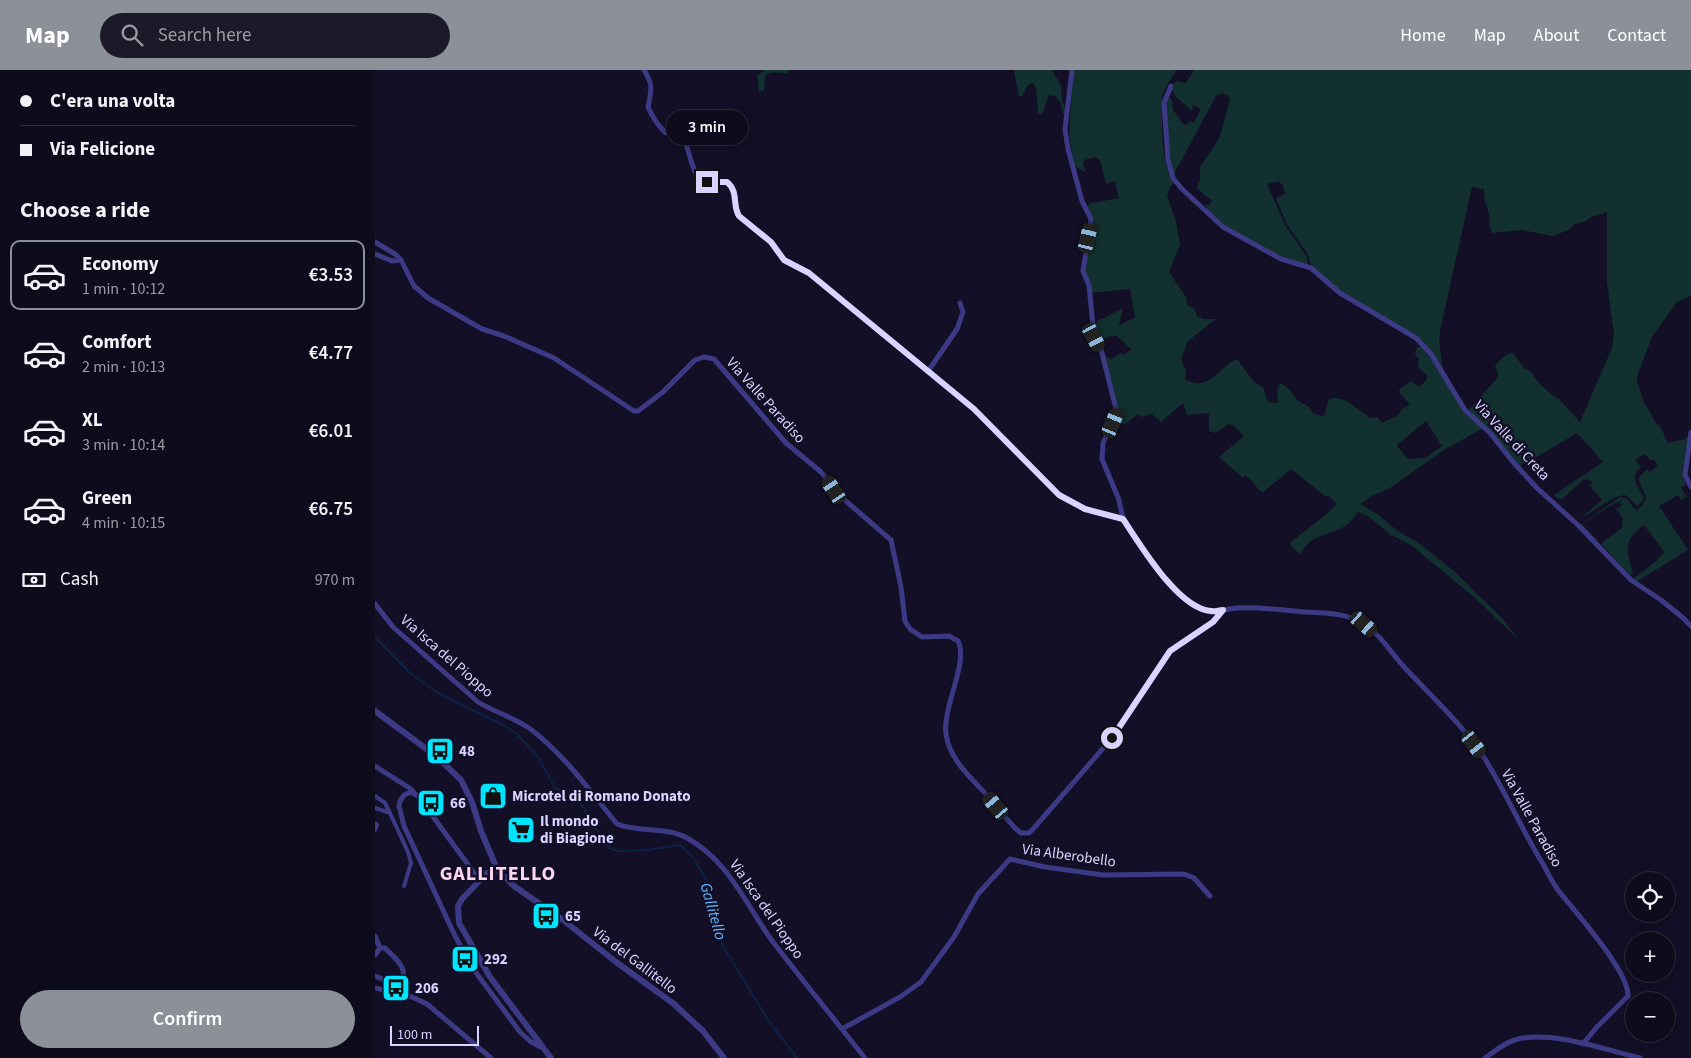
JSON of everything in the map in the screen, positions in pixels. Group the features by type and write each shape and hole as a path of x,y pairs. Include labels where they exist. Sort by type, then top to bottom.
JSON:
{"street":[{"path":"644,70 651,84 652,91 648,107 666,133 681,133 684,137 691,164 699,180 727,182 733,187 736,211 739,216 771,242 784,260 809,273 929,370 974,409 1059,495 1085,509 1123,519"},
{"path":"1072,70 1065,129 1068,149 1082,201 1091,219 1083,272 1089,285 1094,337 1101,349 1117,413 1103,443 1102,459 1119,500 1123,519 1159,572 1186,600 1199,608 1211,611 1223,610"},
{"name":"Via Valle di Creta","path":"1171,86 1164,103 1168,160 1173,178 1182,189 1223,227 1281,259 1311,268 1340,293 1417,338 1431,354 1465,410 1491,434 1537,488 1579,526 1631,580 1661,600 1691,626"},
{"name":"Via Valle Paradiso","path":"375,242 395,254 401,260 415,286 427,298 476,326 504,336 553,358 634,411 641,409 663,392 695,360 704,357 714,359 786,443 821,472 839,496 891,540 901,587 905,621 910,629 922,637 949,636 958,641 961,648 960,661 945,726 949,747 964,770 1015,828 1021,832 1029,833 1034,828 1112,738 1170,651 1213,622 1223,610 1238,608 1328,614 1348,617 1364,624 1378,636 1393,655 1464,731 1484,758 1558,890 1575,908 1613,961 1628,989 1628,996 1583,1044"},
{"path":"375,254 392,261 401,260"},
{"path":"929,370 957,329 963,312 960,302"},
{"path":"1691,432 1685,476 1691,487"},
{"name":"Via Isca del Pioppo","path":"375,604 393,627 477,702 492,711 518,721 559,755 617,824 625,828 685,836 703,847 731,877 772,940 865,1058"},
{"name":"Via del Gallitello","path":"375,711 436,756 461,780 472,802 481,831 497,868 525,894 563,920 615,962 674,1004 703,1031 724,1058"},
{"path":"375,766 411,789 418,796 450,837 480,881"},
{"path":"415,794 411,792 404,795 399,806 405,826 455,936 477,974 520,1032 531,1042 543,1048"},
{"path":"375,796 385,803 408,852 411,863 404,886"},
{"path":"375,808 390,813"},
{"path":"375,823 377,825 375,830"},
{"name":"Via Alberobello","path":"842,1029 900,997 921,982 954,937 977,894 1010,859 1045,867 1103,875 1184,874 1193,878 1210,896"},
{"path":"497,868 487,873 462,899 458,906 459,924 490,977 551,1058"},
{"path":"375,936 380,948"},
{"path":"375,955 380,948"},
{"path":"380,948 385,948 404,970 405,976 397,994"},
{"path":"375,976 401,986"},
{"path":"375,988 427,1004 491,1058"},
{"path":"1485,1058 1507,1043 1525,1037 1552,1036 1640,1058"}],"green space":[{"path":"763,70 789,70 788,73 772,72 767,74 764,91 759,92 757,76"},
{"path":"1014,70 1052,70 1061,86 1062,101 1067,112 1065,120 1060,102 1055,96 1049,95 1043,112 1038,113 1036,88 1033,83 1028,85 1022,96 1019,97"},
{"path":"1073,70 1176,70 1162,98 1164,154 1169,175 1174,183 1167,195 1176,221 1180,245 1169,272 1186,297 1187,305 1195,309 1197,316 1204,319 1216,319 1188,341 1181,359 1186,371 1185,379 1193,383 1207,381 1237,359 1254,382 1264,388 1268,401 1278,403 1277,389 1281,383 1291,391 1297,400 1309,407 1313,413 1321,416 1325,415 1328,400 1339,398 1369,418 1377,417 1382,423 1397,416 1403,408 1410,405 1399,392 1400,389 1411,381 1420,387 1427,379 1427,375 1418,367 1419,359 1415,355 1417,347 1422,347 1437,367 1464,412 1483,428 1441,452 1390,488 1360,504 1377,514 1399,532 1416,541 1454,571 1501,617 1519,640 1474,597 1411,545 1391,535 1368,516 1358,512 1343,527 1312,540 1300,554 1293,548 1291,542 1329,512 1336,504 1329,496 1325,496 1291,469 1262,493 1246,475 1243,478 1219,457 1244,436 1233,425 1229,424 1216,433 1209,431 1209,413 1187,415 1183,403 1161,422 1152,414 1142,417 1138,414 1111,433 1116,416 1101,351 1110,360 1121,353 1124,355 1131,349 1117,336 1106,338 1099,347 1096,322 1123,308 1119,326 1135,317 1130,289 1090,293 1085,269 1091,233 1086,207 1092,203 1119,198 1115,181 1106,184 1100,160 1095,157 1084,160 1083,164 1086,173 1074,165 1069,136","holes":["1426,421 1442,446 1425,458 1408,459 1397,446"]},
{"path":"1194,70 1691,70 1691,296 1677,302 1652,337 1637,376 1644,402 1657,425 1659,424 1668,443 1686,439 1687,436 1690,438 1682,474 1687,487 1686,485 1681,487 1685,495 1688,496 1681,500 1678,495 1659,506 1688,550 1636,582 1633,579 1665,553 1644,525 1637,530 1629,541 1628,552 1633,573 1630,575 1602,545 1603,542 1622,528 1623,518 1616,510 1622,505 1620,502 1624,499 1582,524 1597,542 1580,525 1620,497 1627,499 1636,511 1642,506 1646,498 1638,478 1647,469 1650,472 1658,465 1645,454 1635,460 1641,467 1637,471 1635,478 1644,498 1642,502 1637,506 1627,496 1615,497 1580,519 1602,500 1590,486 1593,482 1587,479 1583,480 1562,499 1554,495 1603,462 1577,433 1530,461 1523,462 1521,467 1468,411 1498,377 1496,364 1505,356 1513,353 1524,368 1530,371 1539,383 1559,399 1580,422 1612,348 1614,334 1607,283 1607,212 1575,224 1568,230 1553,236 1522,230 1492,233 1484,189 1472,187 1439,338 1443,372 1424,346 1345,295 1313,270 1307,253 1286,223 1276,198 1285,194 1279,181 1267,184 1285,225 1307,257 1308,267 1280,259 1225,227 1207,212 1207,207 1203,203 1210,204 1212,200 1197,187 1200,180 1200,167 1219,139 1230,100 1228,96 1222,93 1216,96 1174,174 1171,174 1166,94 1172,100 1173,110 1185,126 1190,121 1194,123 1201,109 1194,105 1191,111 1189,111 1190,109 1176,97 1171,88 1176,81 1186,83"}],"waterway":[{"name":"Gallitello","path":"375,637 410,673 438,693 501,724 517,734 538,757 555,788 576,796 611,849 619,851 647,850 680,845 692,856 706,879 716,925 723,946 768,1020 797,1058"}],"place":[{"name":"48","path":"440,751"},
{"name":"Microtel di Romano Donato","path":"493,796"},
{"name":"66","path":"431,803"},
{"name":"Il mondo di Biagione","path":"521,830"},
{"name":"65","path":"546,916"},
{"name":"292","path":"465,959"},
{"name":"206","path":"396,988"}],"district":[{"name":"GALLITELLO","path":"498,873"}],"route":[{"path":"707,182 727,182 733,187 736,211 739,216 771,242 784,260 809,273 929,370 952,392 974,409 1059,495 1085,509 1123,519 1159,572 1186,600 1199,608 1211,611 1223,610 1213,622 1170,651 1112,738"}]}
